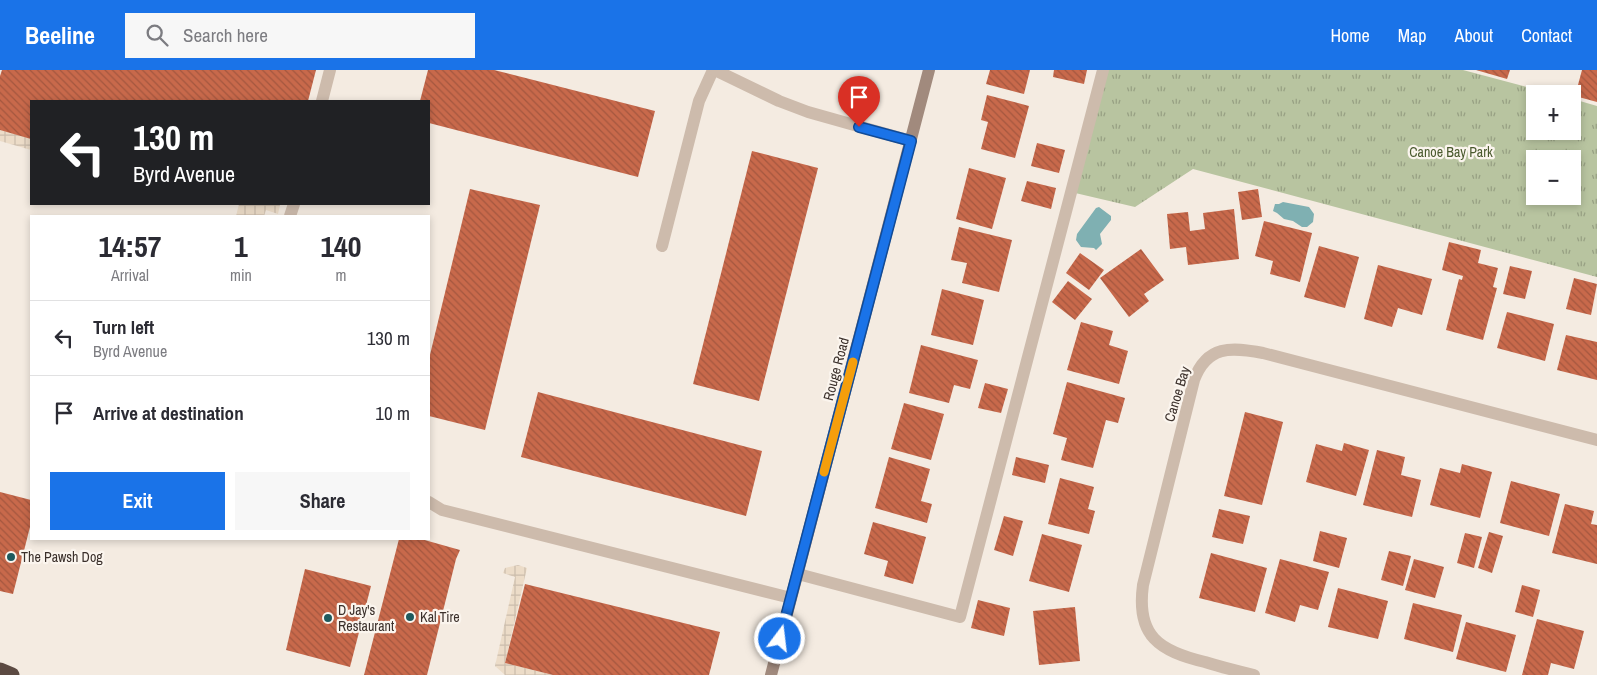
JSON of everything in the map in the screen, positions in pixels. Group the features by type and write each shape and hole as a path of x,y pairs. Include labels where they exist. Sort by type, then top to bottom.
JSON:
{"highway":[{"path":"0,670 12,675"}],"street":[{"path":"322,100 330,70"},
{"path":"662,246 699,101 714,70 808,112 911,141"},
{"name":"Rouge Road","path":"771,675 929,70"},
{"path":"798,574 960,617 1103,70"},
{"name":"Canoe Bay","path":"1254,675 1194,660 1161,646 1146,627 1142,605 1143,585 1194,380 1199,366 1214,354 1239,349 1263,353 1597,440"},
{"path":"430,503 442,510 791,598"}],"green space":[{"name":"Canoe Bay Park","path":"1103,70 1463,70 1526,87 1526,140 1581,140 1581,101 1597,106 1597,277 1193,169 1135,207 1071,192"}],"shaded area":[{"path":"0,130 30,138 30,150 0,141"},
{"path":"239,205 280,205 278,214 266,210 264,215 236,215"},
{"path":"518,565 527,568 505,663 553,675 505,675 495,666 515,577 503,573 505,568"}],"water":[{"path":"1283,202 1309,207 1314,214 1313,222 1307,227 1302,227 1293,221 1284,219 1273,211 1275,204"},
{"path":"1099,207 1111,216 1111,220 1100,234 1102,244 1096,250 1094,248 1081,247 1076,240 1077,234 1096,208"}],"building":[{"path":"2,70 316,70 308,100 30,100 30,139 0,130 0,76"},
{"path":"428,70 494,70 655,111 638,177 430,123 430,100 420,100"},
{"path":"990,70 1030,70 1024,94 986,84"},
{"path":"1054,70 1087,70 1084,84 1053,77"},
{"path":"1476,70 1510,70 1507,79"},
{"path":"1582,70 1597,70 1597,102 1581,98 1581,85 1578,85"},
{"path":"987,95 1029,106 1015,158 981,149 988,122 981,120"},
{"path":"1037,143 1065,150 1059,173 1031,166"},
{"path":"752,151 818,168 759,401 693,384"},
{"path":"969,168 1006,178 992,229 956,219"},
{"path":"1027,181 1056,188 1051,209 1021,201"},
{"path":"470,189 540,205 485,430 430,416 430,355"},
{"path":"1258,189 1262,217 1242,220 1238,192"},
{"path":"1234,209 1239,259 1188,265 1186,247 1170,249 1167,214 1188,212 1190,231 1205,229 1203,213"},
{"path":"1264,221 1312,233 1300,282 1270,274 1273,261 1255,256"},
{"path":"959,227 1012,240 999,292 962,283 967,263 951,260"},
{"path":"1449,242 1481,250 1478,263 1498,268 1493,287 1497,288 1483,340 1446,330 1459,279 1462,280 1463,276 1442,270"},
{"path":"1319,246 1359,257 1345,308 1304,297"},
{"path":"1141,249 1164,280 1144,294 1149,301 1129,317 1100,278"},
{"path":"1080,253 1104,270 1089,290 1066,273"},
{"path":"1378,265 1432,279 1422,315 1398,308 1392,327 1364,319"},
{"path":"1510,266 1532,271 1525,299 1503,294"},
{"path":"1574,278 1597,284 1591,315 1566,309"},
{"path":"1068,281 1092,299 1075,320 1052,302"},
{"path":"942,289 984,300 973,345 931,335"},
{"path":"1507,312 1554,324 1545,361 1497,348"},
{"path":"1081,322 1113,331 1109,345 1128,351 1119,384 1067,370"},
{"path":"1566,335 1597,342 1597,380 1557,370"},
{"path":"921,345 978,360 970,389 954,385 949,403 909,393"},
{"path":"1067,382 1125,398 1118,423 1106,420 1093,468 1061,460 1067,438 1053,434"},
{"path":"985,383 1008,389 1001,413 978,408"},
{"path":"538,392 762,451 746,516 521,457"},
{"path":"904,403 944,414 931,460 891,449"},
{"path":"1245,412 1283,422 1262,505 1224,496"},
{"path":"1344,443 1369,450 1356,496 1306,482 1316,444 1342,451"},
{"path":"1377,450 1405,457 1401,475 1421,480 1412,517 1363,505"},
{"path":"889,457 930,469 921,501 932,504 927,523 875,508"},
{"path":"1016,457 1049,465 1045,483 1012,475"},
{"path":"1462,464 1492,472 1480,518 1430,505 1440,468 1460,473"},
{"path":"1060,478 1094,487 1088,509 1095,511 1089,534 1048,524"},
{"path":"1511,481 1560,494 1549,536 1500,523"},
{"name":"The Pawsh Dog","path":"0,492 30,500 30,527 13,594 0,591"},
{"path":"1565,504 1594,511 1591,524 1597,525 1597,564 1552,553"},
{"path":"1219,509 1250,516 1243,544 1212,537"},
{"path":"1004,516 1023,521 1013,556 994,550"},
{"path":"873,522 926,537 913,584 884,576 888,561 864,554"},
{"path":"1320,531 1347,538 1339,568 1313,561"},
{"path":"1489,532 1503,536 1492,573 1478,568"},
{"path":"1465,533 1482,537 1474,568 1457,563"},
{"path":"1042,534 1082,545 1069,592 1029,581"},
{"name":"Kal Tire","path":"399,540 425,540 460,550 456,559 427,675 364,675"},
{"path":"1389,551 1411,556 1403,586 1381,580"},
{"path":"1211,553 1267,568 1255,612 1199,598"},
{"path":"1280,559 1329,572 1318,610 1300,605 1295,622 1265,613"},
{"path":"1414,559 1444,567 1435,598 1405,590"},
{"name":"D Jay's Restaurant","path":"305,569 371,586 350,667 286,650"},
{"path":"525,584 720,632 709,675 553,675 505,663"},
{"path":"1522,585 1540,590 1533,617 1515,612"},
{"path":"1338,588 1388,601 1378,639 1328,627"},
{"path":"978,600 1010,608 1004,636 971,628"},
{"path":"1413,603 1462,615 1453,652 1404,639"},
{"path":"1075,607 1080,661 1039,665 1033,611"},
{"path":"1537,619 1584,631 1574,669 1551,663 1548,675 1522,675"},
{"path":"1466,622 1516,635 1506,672 1456,659"}],"slow traffic":[{"path":"824,472 853,362"}],"place":[{"name":"The Pawsh Dog","path":"11,557"},
{"name":"Kal Tire","path":"410,617"},
{"name":"D Jay's Restaurant","path":"328,618"}],"route":[{"path":"780,639 911,141 859,127"}]}
